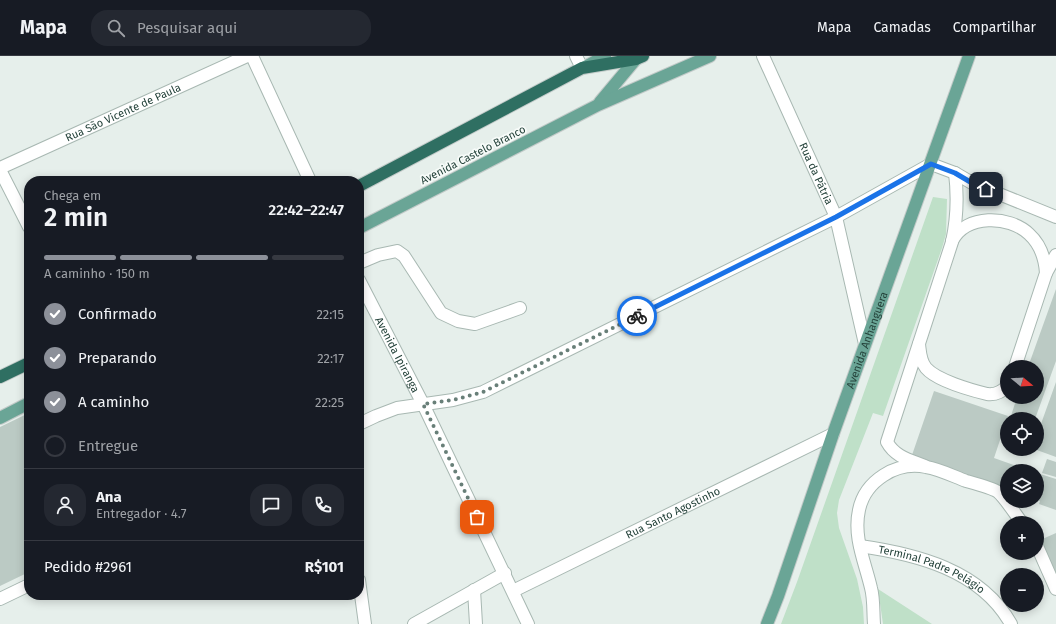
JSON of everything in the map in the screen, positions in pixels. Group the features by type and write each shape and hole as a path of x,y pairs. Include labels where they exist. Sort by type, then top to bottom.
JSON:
{"highway":[{"name":"Avenida Castelo Branco","path":"364,183 582,68 639,57"},
{"path":"0,377 24,365"}],"main road":[{"name":"Avenida Castelo Branco","path":"582,68 605,56"},
{"name":"Avenida Castelo Branco","path":"364,225 598,105 710,56"},
{"name":"Avenida Anhanguera","path":"766,624 778,596 833,434 969,56"},
{"name":"Avenida Castelo Branco","path":"598,105 639,57"},
{"path":"0,418 24,406"}],"street":[{"name":"Rua São Vicente de Paula","path":"0,169 247,56"},
{"path":"252,56 308,176"},
{"path":"576,56 582,68"},
{"name":"Rua da Pátria","path":"763,56 836,217 865,344"},
{"path":"364,422 397,408 453,400 483,392 836,217 931,164 955,173 972,183 1056,217"},
{"path":"0,169 24,217"},
{"name":"Terminal Padre Pelágio","path":"955,173 957,200 956,222 952,242 887,442 890,448 897,455 997,492 1016,516"},
{"name":"Terminal Padre Pelágio","path":"952,242 955,236 976,222 1000,220 1017,225 1030,234 1039,246 1045,261 1046,273"},
{"path":"364,261 378,255 397,251 404,256 441,313 458,321 475,324 520,308"},
{"name":"Terminal Padre Pelágio","path":"1017,360 1046,273 1056,255"},
{"name":"Avenida Ipiranga","path":"364,297 423,404 528,624"},
{"name":"Terminal Padre Pelágio","path":"919,343 921,358 925,367 942,379 987,394 994,395 1000,392"},
{"name":"Rua Santo Agostinho","path":"513,591 833,434"},
{"name":"Terminal Padre Pelágio","path":"874,624 872,589 860,546 857,525 859,509 870,487 878,478 901,467 925,466"},
{"name":"Terminal Padre Pelágio","path":"860,546 912,556 936,564 968,579 986,592 1006,615 1011,624"},
{"path":"1043,560 1056,589"},
{"path":"414,624 504,573"},
{"path":"0,599 24,587"},
{"path":"474,590 476,624"},
{"path":"362,600 365,624"}],"green space":[{"path":"933,197 947,199 946,234 942,248 883,416 873,413 839,500 837,513 839,528 857,579 863,607 864,624 781,624 797,582"},
{"path":"878,589 932,624 883,624"}],"building":[{"path":"1056,289 1056,361 1044,394 1044,360 1031,360"},
{"path":"1056,382 1056,457 1044,453 1044,415"},
{"path":"934,391 1000,413 1000,440 994,458 1011,464 1000,464 1000,488 911,458"},
{"path":"1015,404 1040,404 1038,412 1012,412"},
{"path":"24,415 24,574 0,586 0,427"},
{"path":"1047,459 1056,462 1056,477 1044,474 1044,467"},
{"path":"1044,475 1056,479 1056,510 1044,506"},
{"path":"1056,533 1056,579 1044,554 1044,538"}],"way so far":[{"path":"477,517 423,404 453,400 483,392 637,316"}],"route":[{"path":"637,316 836,217 931,164 955,173 986,189"}]}
